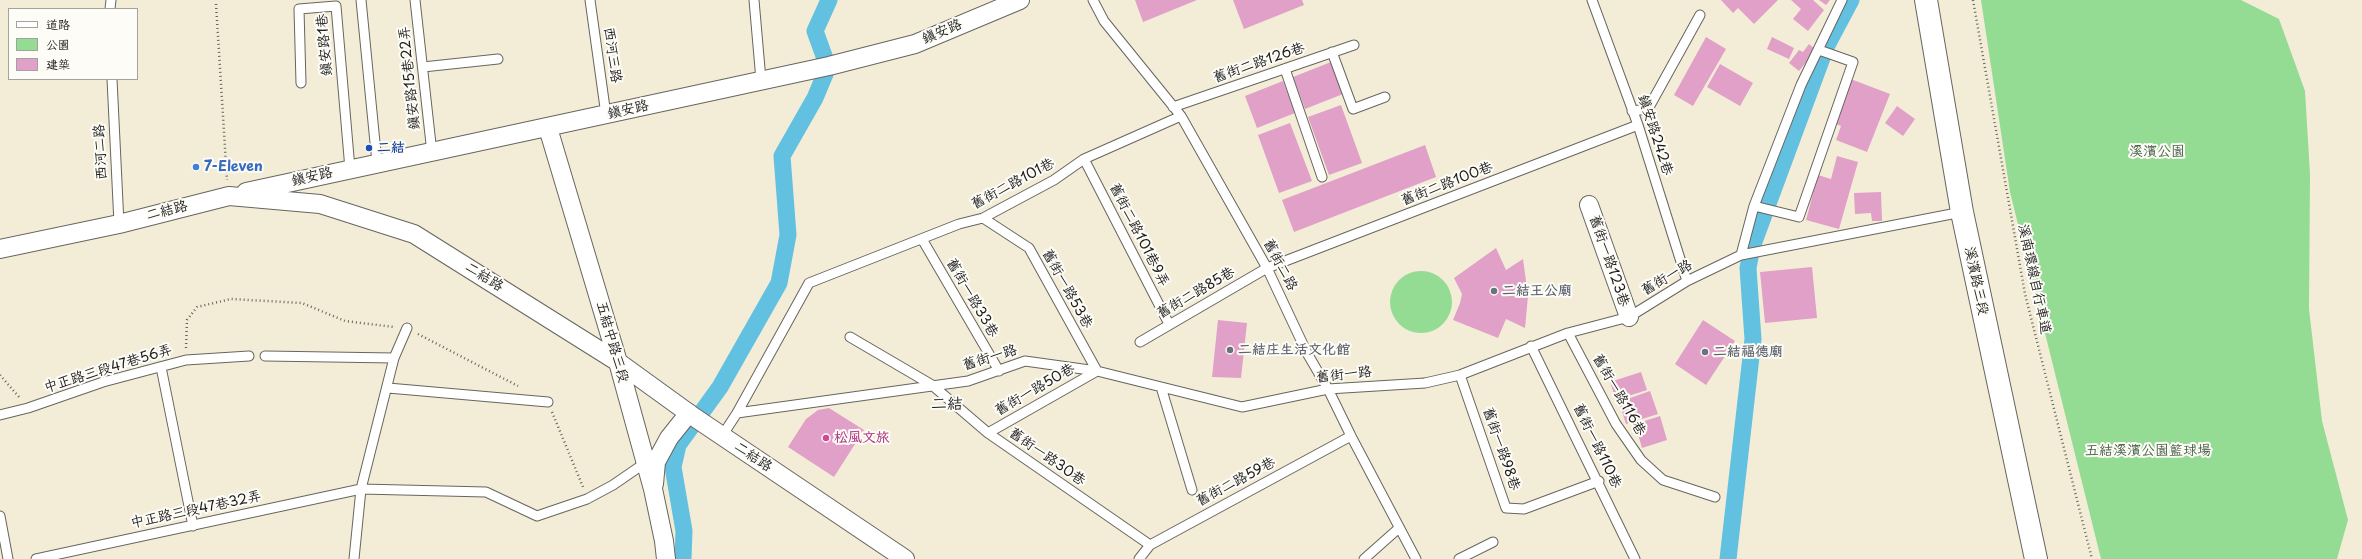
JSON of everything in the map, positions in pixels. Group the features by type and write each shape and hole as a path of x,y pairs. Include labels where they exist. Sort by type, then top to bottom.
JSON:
{"street":[{"name":"鎮安路","path":"229,196 829,66 915,44 1020,0"},
{"name":"溪濱路三段","path":"1926,0 1962,212 2036,559"},
{"name":"五結中路三段","path":"548,128 618,362 653,489 664,541 666,559"},
{"name":"二結路","path":"0,249 119,224 229,196 320,204 414,234 618,362 722,436 905,559"},
{"name":"舊街一路123巷","path":"1589,205 1628,317"},
{"path":"653,489 656,462 669,438 697,418"}],"lane":[{"path":"361,0 377,164"},
{"name":"鎮安路15巷22弄","path":"415,0 432,153"},
{"name":"西河三路","path":"590,0 606,114"},
{"path":"754,0 762,80"},
{"name":"舊街二路","path":"1093,0 1104,21 1181,116 1267,268 1307,353 1328,389 1416,559"},
{"name":"鎮安路242巷","path":"1592,0 1638,125 1687,281"},
{"path":"1741,256 1754,206 1801,85 1842,0"},
{"name":"鎮安路1巷","path":"300,83 299,9 336,6 350,169"},
{"path":"1632,111 1648,109 1700,15"},
{"name":"舊街二路126巷","path":"1173,107 1354,45"},
{"path":"1754,206 1799,218 1853,62 1819,50"},
{"path":"1332,52 1353,109 1385,97"},
{"path":"423,67 498,59"},
{"path":"1285,69 1322,177"},
{"name":"西河二路","path":"112,80 119,224"},
{"name":"舊街二路101巷","path":"737,413 809,284 922,239 983,218 1054,180 1084,159 1181,116"},
{"name":"舊街二路100巷","path":"1267,268 1638,125"},
{"name":"舊街二路101巷9弄","path":"1084,159 1170,324"},
{"name":"舊街一路","path":"737,413 968,381 1025,361 1096,371 1242,407 1328,389 1425,383 1460,375 1568,332 1628,317 1687,281 1741,256 1962,212"},
{"name":"舊街一路53巷","path":"983,218 1029,248 1096,371"},
{"name":"舊街一路33巷","path":"922,239 999,371"},
{"name":"舊街二路85巷","path":"1140,342 1267,268"},
{"path":"354,559 361,489 388,388 394,358 407,328"},
{"name":"舊街一路116巷","path":"1568,332 1616,424 1641,460 1664,480 1715,497"},
{"name":"舊街一路30巷","path":"850,337 932,385 988,433 1150,545"},
{"name":"舊街一路110巷","path":"1531,346 1599,481 1635,559"},
{"name":"中正路三段47巷56弄","path":"0,415 28,408 103,382 186,360 249,356"},
{"path":"265,356 394,358"},
{"path":"161,367 193,526"},
{"name":"舊街一路50巷","path":"988,433 1096,371"},
{"name":"舊街一路98巷","path":"1460,375 1506,508 1524,509 1599,481"},
{"path":"1161,387 1192,490"},
{"path":"388,388 548,402"},
{"path":"722,436 737,413"},
{"name":"舊街二路59巷","path":"1139,559 1150,545 1351,436"},
{"name":"中正路三段47巷32弄","path":"36,559 361,489 486,492 537,516 588,499 613,485 645,463"},
{"path":"0,516 8,559"},
{"path":"1364,559 1399,528"},
{"path":"1459,559 1493,542"}],"path":[{"name":"溪南環線自行車道","path":"1973,0 2024,294 2092,559"},
{"path":"216,4 223,135 229,196"},
{"path":"186,360 187,320 197,307 231,299 302,303 345,321 407,328 520,387"},
{"path":"0,375 28,408"},
{"path":"548,402 588,499"}],"green space":[{"name":"溪濱公園","path":"1981,0 2241,0 2279,19 2305,91 2310,174 2309,309 2322,421 2348,520 2337,559 2101,559 2010,192"},
{"path":"1421,271 1433,273 1443,280 1450,290 1452,302 1450,314 1443,324 1433,331 1421,333 1409,331 1399,324 1392,314 1390,302 1392,290 1399,280 1409,273"}],"building":[{"path":"1135,0 1197,0 1143,22"},
{"path":"1233,0 1302,0 1304,5 1244,29"},
{"path":"1721,0 1778,0 1754,24 1738,8 1733,13"},
{"path":"1791,0 1813,0 1824,10 1808,31 1793,19 1801,9"},
{"path":"1819,0 1830,0 1826,5"},
{"path":"1706,37 1726,49 1693,106 1674,95"},
{"path":"1772,37 1794,48 1789,59 1767,49"},
{"path":"1809,44 1816,50 1799,71 1789,63 1799,50 1803,52"},
{"path":"1331,62 1343,94 1305,109 1293,77"},
{"path":"1720,64 1753,83 1740,106 1707,87"},
{"path":"1848,78 1890,94 1867,152 1836,140 1841,126 1831,122"},
{"path":"1283,81 1295,113 1257,128 1245,96"},
{"path":"1341,105 1362,163 1329,175 1308,117"},
{"path":"1897,106 1915,119 1903,136 1885,123"},
{"path":"1290,123 1312,181 1279,193 1258,135"},
{"path":"1425,145 1436,177 1294,232 1282,200"},
{"path":"1837,156 1858,162 1839,229 1806,220 1818,175 1831,179"},
{"path":"1881,192 1882,221 1872,221 1871,213 1855,214 1854,193"},
{"name":"二結王公廟","path":"1496,248 1506,270 1523,259 1528,296 1525,328 1506,319 1498,338 1453,320 1462,294 1454,278"},
{"path":"1812,267 1817,318 1765,323 1760,272"},
{"name":"二結庄生活文化館","path":"1218,320 1247,323 1241,378 1212,377"},
{"name":"二結福德廟","path":"1703,320 1735,341 1706,385 1675,364"},
{"path":"1641,372 1647,390 1616,400 1610,382"},
{"path":"1650,391 1658,414 1626,424 1619,402"},
{"name":"松風文旅","path":"829,408 864,430 834,477 788,447 806,419 818,410"},
{"path":"1660,416 1667,440 1642,448 1635,424"}],"waterway":[{"path":"683,559 684,531 673,467 678,445 720,387 779,283 788,235 782,156 815,98 828,67 815,31 829,0"},
{"path":"1728,559 1753,339 1748,268 1752,247 1826,47 1851,0"}],"place":[{"name":"二結","path":"369,148"},
{"name":"7-Eleven","path":"196,167"},
{"name":"二結王公廟","path":"1494,291"},
{"name":"二結庄生活文化館","path":"1230,350"},
{"name":"二結福德廟","path":"1705,352"},
{"name":"松風文旅","path":"826,438"}],"district":[{"name":"二結","path":"947,405"}],"park label":[{"name":"五結溪濱公園籃球場","path":"2148,451"}]}
